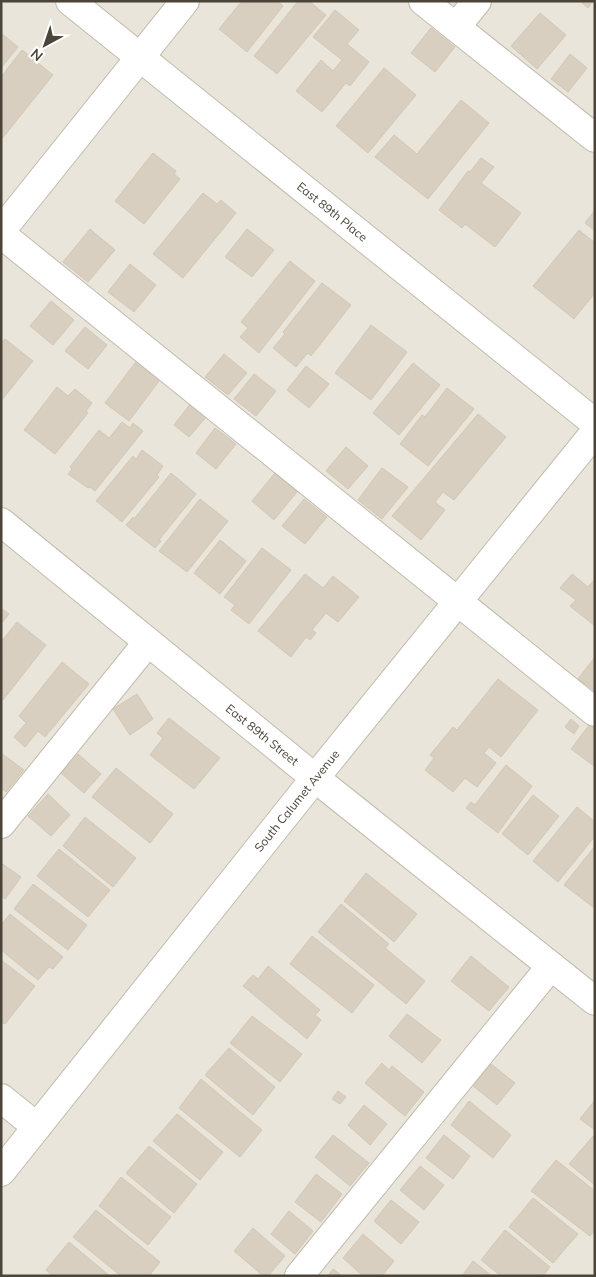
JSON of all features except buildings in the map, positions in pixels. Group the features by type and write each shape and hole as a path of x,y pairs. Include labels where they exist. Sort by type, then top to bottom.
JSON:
{"street":[{"name":"East 89th Place","path":"70,1 595,423"},
{"path":"185,1 1,232 595,712"},
{"path":"423,1 595,138"},
{"path":"456,27 477,1"},
{"name":"South Calumet Avenue","path":"1,1172 314,778 595,432"},
{"name":"East 89th Street","path":"1,522 314,778 595,1001"},
{"path":"3,817 148,642"},
{"path":"299,1276 551,966"},
{"path":"1,1098 37,1127"}],"shaded area":[{"path":"1,1 595,1 595,1276 1,1276"}]}
